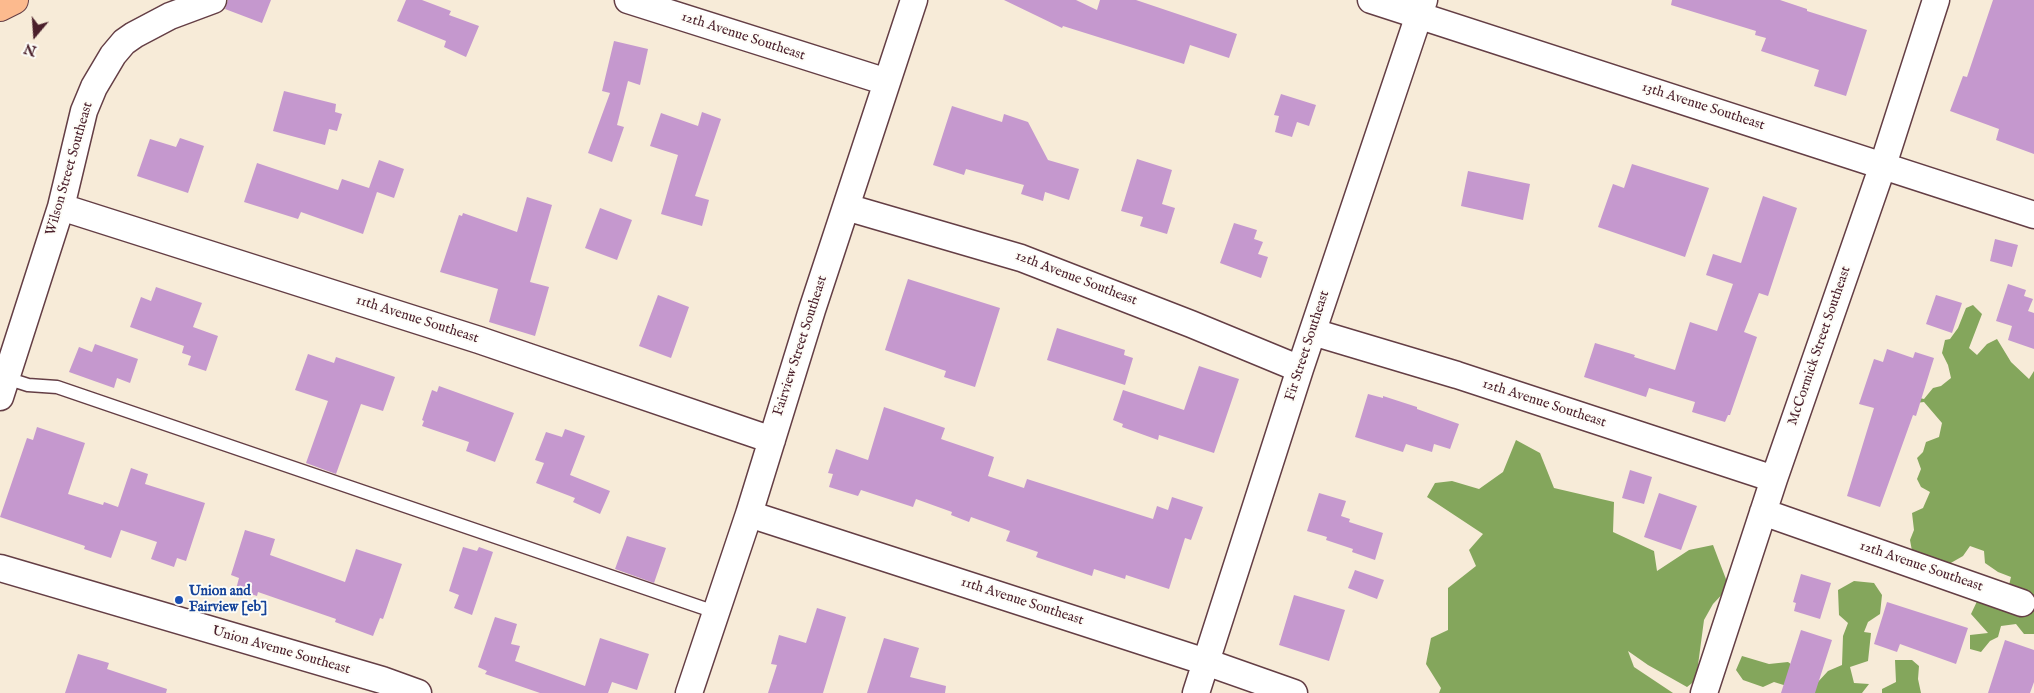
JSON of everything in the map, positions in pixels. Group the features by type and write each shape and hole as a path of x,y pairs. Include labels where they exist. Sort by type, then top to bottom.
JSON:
{"highway":[{"path":"0,7 14,0"}],"street":[{"name":"Wilson Street Southeast","path":"3,388 61,208 84,111 94,87 124,42 170,16 213,0"},
{"name":"12th Avenue Southeast","path":"628,0 887,82"},
{"name":"Fairview Street Southeast","path":"689,693 749,514 914,0"},
{"name":"13th Avenue Southeast","path":"1371,0 1422,8 2034,215"},
{"name":"McCormick Street Southeast","path":"1704,693 1774,479 1883,165 1936,0"},
{"name":"Fir Street Southeast","path":"1196,693 1300,369 1422,8"},
{"name":"12th Avenue Southeast","path":"846,207 1021,258 1191,324 1300,369"},
{"name":"11th Avenue Southeast","path":"61,208 479,340 772,440"},
{"name":"12th Avenue Southeast","path":"1313,332 1458,375 1774,479"},
{"name":"12th Avenue Southeast","path":"1763,512 2022,603"},
{"name":"11th Avenue Southeast","path":"749,514 1206,662 1294,693"},
{"name":"Union Avenue Southeast","path":"0,568 382,680 418,693"}],"lane":[{"path":"3,388 28,386 57,387 715,612"}],"green space":[{"path":"1973,305 1982,314 1969,348 1977,355 1987,344 1997,339 2011,362 2029,379 2034,371 2034,634 2024,634 2016,624 2001,626 1998,637 1990,641 1981,652 1970,649 1970,635 1988,633 1971,614 1980,595 2014,615 2029,607 2009,585 2011,577 1998,572 1985,563 1984,551 1970,546 1963,556 1949,564 1912,551 1910,540 1914,530 1912,513 1923,508 1930,492 1921,487 1917,479 1921,469 1917,458 1923,452 1926,442 1939,437 1942,423 1924,402 1916,403 1911,396 1924,399 1933,388 1941,386 1951,378 1948,365 1942,353 1945,340 1950,339 1958,328 1966,308"},
{"path":"1516,440 1540,453 1554,488 1614,502 1613,532 1654,551 1657,571 1689,550 1713,545 1729,587 1713,604 1704,620 1696,680 1687,687 1648,665 1628,651 1634,667 1673,693 1439,693 1441,688 1426,664 1431,638 1448,630 1448,588 1476,566 1469,550 1483,534 1427,497 1435,483 1452,481 1479,489 1503,472"},
{"path":"1854,581 1874,583 1882,595 1880,614 1868,622 1864,632 1871,633 1868,661 1850,667 1854,683 1869,684 1862,693 1802,693 1774,682 1763,687 1743,680 1736,670 1742,656 1769,664 1788,662 1817,683 1828,671 1842,665 1843,636 1848,623 1839,615 1838,590"},
{"path":"1895,660 1912,660 1919,666 1918,679 1921,693 1882,693 1882,689 1896,682"}],"building":[{"path":"228,0 271,0 262,23 225,9"},
{"path":"406,0 422,0 451,11 449,15 479,26 466,57 444,47 446,41 397,21"},
{"path":"1004,0 1076,0 1097,10 1100,0 1136,0 1237,34 1229,58 1190,45 1184,64 1063,26 1062,28"},
{"path":"1672,0 1780,0 1807,9 1807,11 1867,30 1846,96 1814,86 1819,70 1761,51 1766,38 1755,35 1756,31 1671,5"},
{"path":"1993,0 2034,0 2034,154 1996,140 1999,129 1950,111 1963,76 1967,77"},
{"path":"614,41 648,49 640,85 628,81 617,125 624,127 612,162 588,153 610,93 602,91"},
{"path":"284,91 336,104 335,112 342,114 337,131 329,129 325,145 273,131"},
{"path":"1281,94 1316,105 1309,126 1297,122 1292,137 1275,132 1279,116 1274,115"},
{"path":"952,106 1002,122 1004,114 1028,122 1048,160 1079,169 1069,200 1045,192 1043,201 1021,194 1024,185 966,169 964,175 933,165"},
{"path":"702,112 721,119 695,196 709,200 702,226 661,214 678,155 650,146 661,113 698,126"},
{"path":"180,138 204,146 188,193 137,176 150,139 176,147"},
{"path":"1137,159 1172,170 1162,204 1175,208 1167,234 1140,226 1143,217 1121,211"},
{"path":"379,160 404,169 394,198 377,192 363,234 301,212 298,219 244,202 257,163 338,190 342,179 369,188"},
{"path":"1632,164 1709,188 1685,257 1598,227 1613,184 1624,188"},
{"path":"1468,171 1530,184 1523,220 1461,206"},
{"path":"1763,196 1797,208 1768,296 1759,293 1744,332 1757,337 1730,415 1728,415 1725,422 1692,412 1695,402 1649,388 1646,397 1584,377 1595,343 1675,370 1690,322 1717,331 1733,284 1706,275 1713,254 1741,263"},
{"path":"527,197 552,205 530,282 549,287 535,336 489,322 498,289 440,272 459,215 462,216 463,213 517,232"},
{"path":"600,208 632,220 617,260 585,248"},
{"path":"1234,223 1257,230 1254,239 1263,242 1258,254 1268,257 1261,278 1220,263"},
{"path":"1995,239 2018,245 2012,267 1990,261"},
{"path":"908,279 1000,308 975,387 944,377 946,371 885,350"},
{"path":"2008,284 2026,290 2024,296 2033,299 2028,311 2034,313 2034,349 2008,340 2012,326 1996,321"},
{"path":"156,287 202,303 193,327 218,336 206,371 188,365 191,356 182,353 184,346 130,327 141,297 151,301"},
{"path":"658,295 689,307 671,358 639,346"},
{"path":"1936,295 1962,303 1952,333 1926,324"},
{"path":"1057,328 1125,350 1124,355 1133,358 1125,385 1047,360"},
{"path":"95,344 138,359 130,383 117,378 114,388 69,372 79,347 92,352"},
{"path":"1887,349 1913,358 1915,352 1934,358 1916,416 1913,415 1880,507 1847,496 1874,408 1859,404 1874,359 1883,362"},
{"path":"308,354 334,363 336,357 395,377 383,411 361,404 336,474 306,463 328,401 295,390"},
{"path":"1199,366 1239,379 1214,453 1159,435 1158,440 1122,427 1123,424 1113,420 1123,390 1184,410"},
{"path":"439,386 514,413 495,462 466,451 469,442 422,426 424,421 422,420 432,390 437,392"},
{"path":"1368,394 1383,398 1383,396 1417,407 1417,409 1459,424 1450,449 1434,444 1432,452 1406,444 1403,452 1355,437"},
{"path":"884,407 945,428 941,439 994,457 988,476 1024,488 1027,479 1153,519 1157,506 1168,510 1172,497 1203,507 1191,540 1185,538 1169,589 1126,575 1125,579 1094,569 1092,576 1036,557 1038,552 1006,541 1010,531 971,517 969,522 951,515 952,512 916,499 913,507 861,490 858,496 829,487 833,474 828,473 836,449 868,460"},
{"path":"37,427 85,443 68,494 103,505 104,502 118,507 131,468 148,474 145,484 205,503 186,561 177,558 174,567 151,559 157,542 121,530 111,558 84,549 85,546 0,517 27,438 33,440"},
{"path":"565,429 585,436 570,475 610,491 600,514 573,502 575,498 536,483 544,463 535,460 546,432 562,437"},
{"path":"1630,470 1652,477 1644,504 1622,498"},
{"path":"1319,493 1346,501 1341,516 1350,519 1349,522 1383,533 1375,560 1352,552 1353,549 1326,540 1327,537 1307,531"},
{"path":"1659,493 1697,506 1681,550 1644,537"},
{"path":"245,530 275,539 270,555 345,582 356,549 402,564 383,619 380,618 373,636 335,622 336,619 258,592 257,596 236,589 239,578 231,575"},
{"path":"627,536 666,548 654,583 615,569"},
{"path":"463,547 477,551 479,547 493,552 472,615 454,608 459,595 449,591"},
{"path":"1355,570 1384,580 1377,599 1348,588"},
{"path":"1801,574 1831,583 1820,619 1794,611 1796,603 1793,602"},
{"path":"1294,595 1345,610 1329,661 1279,645"},
{"path":"1887,602 1968,628 1956,664 1900,644 1897,652 1874,644"},
{"path":"817,608 846,617 823,693 768,693 777,665 771,664 779,635 806,643"},
{"path":"495,617 517,624 511,644 520,646 515,661 585,686 600,638 649,654 637,690 612,682 608,693 540,693 485,674 487,671 478,667"},
{"path":"1801,630 1832,640 1815,693 1781,693"},
{"path":"884,638 919,648 910,677 946,686 945,693 867,693"},
{"path":"2005,640 2034,650 2034,682 2030,693 1988,693"},
{"path":"78,654 109,663 107,669 167,689 166,693 65,693"}],"place":[{"name":"Union and Fairview [eb]","path":"179,600"}]}
